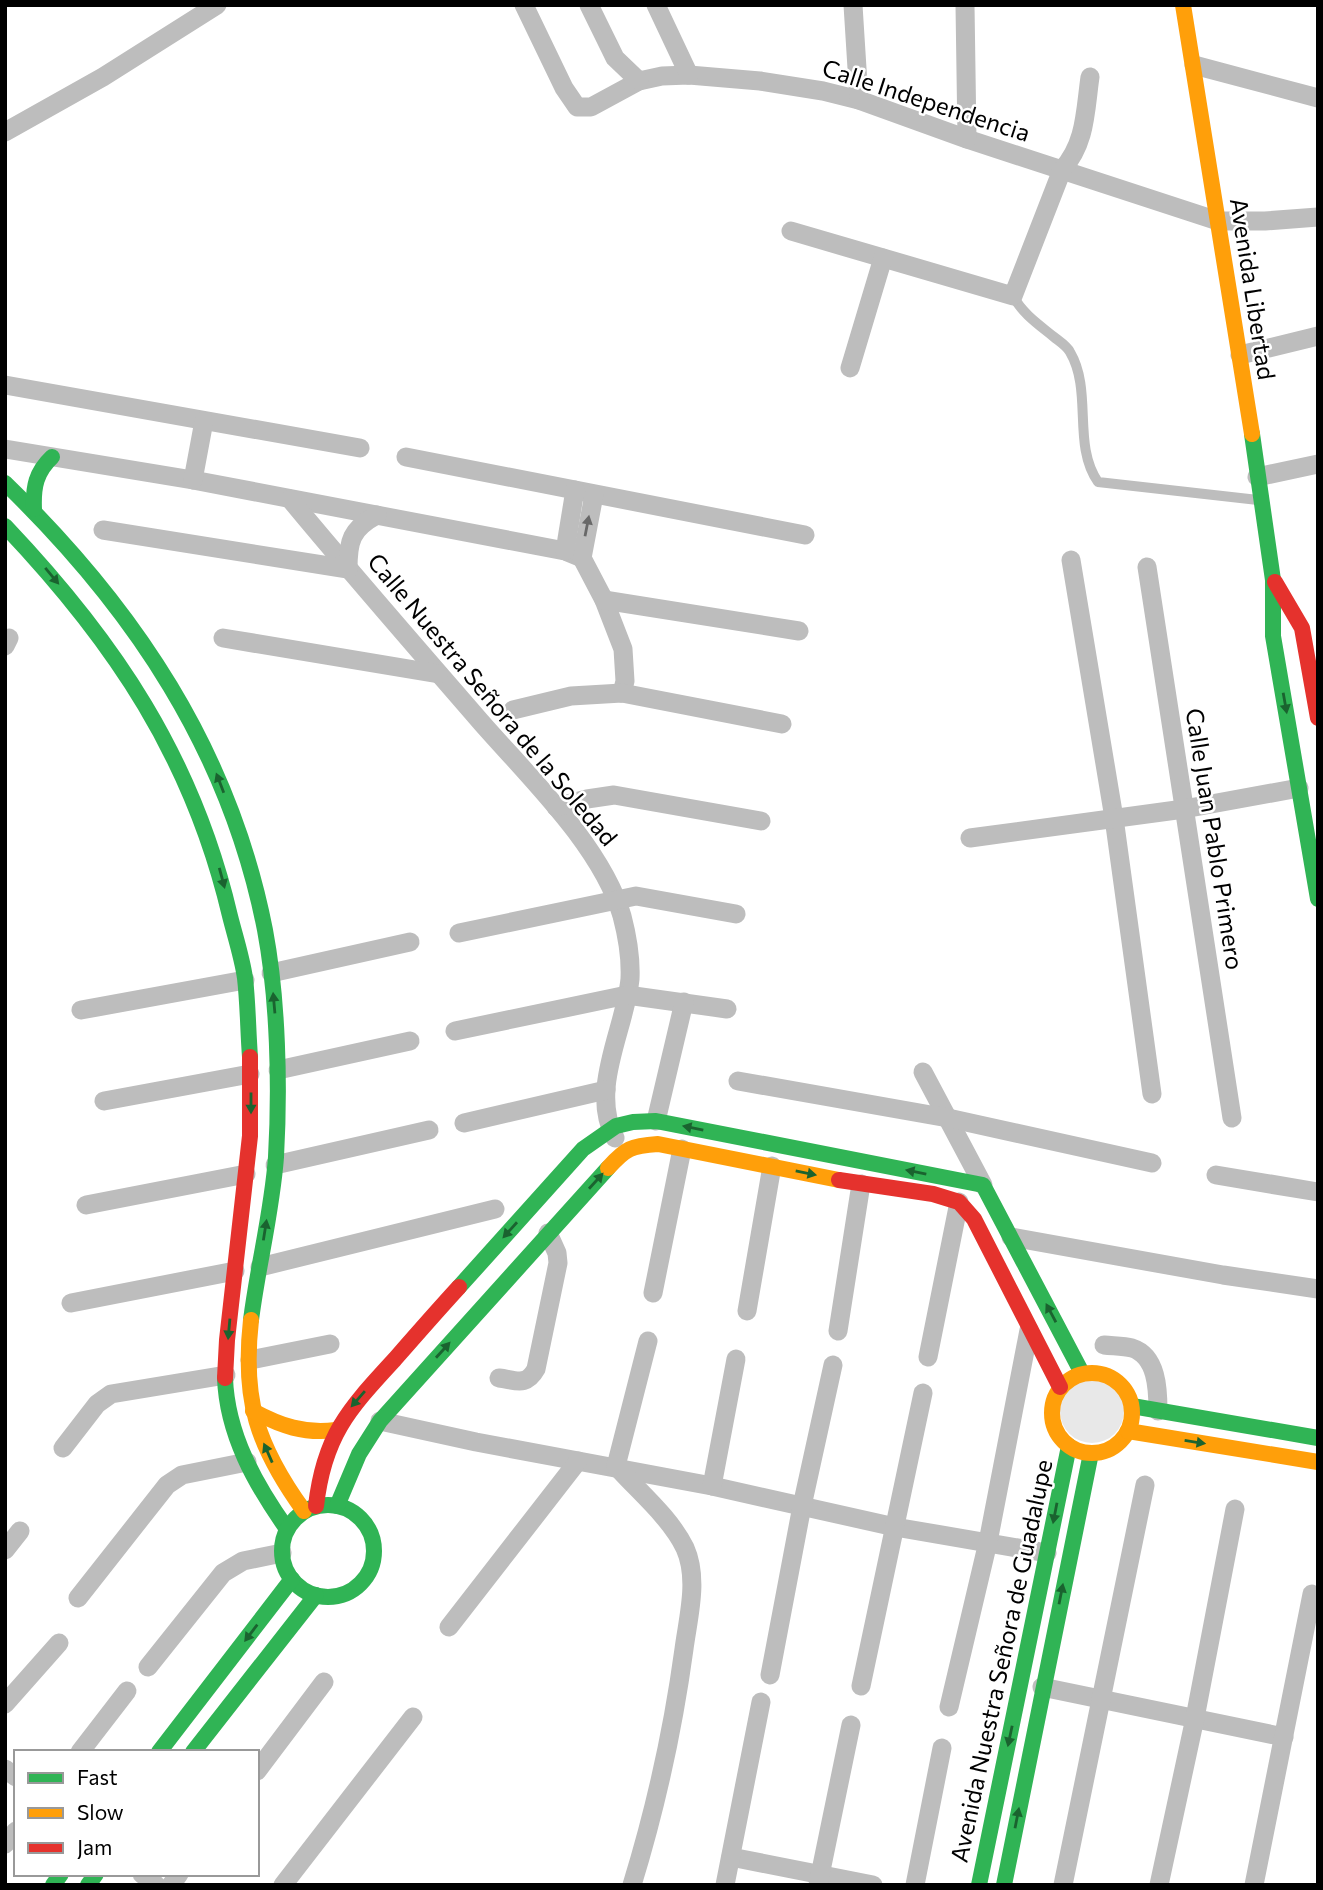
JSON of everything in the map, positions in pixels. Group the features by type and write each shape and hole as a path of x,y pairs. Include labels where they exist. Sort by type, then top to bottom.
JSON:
{"street":[{"path":"5,132 103,77 217,5"},
{"name":"Calle Independencia","path":"524,5 564,88 577,107 591,107 639,81 662,76 689,75 760,81 824,91 859,100 967,139 1218,221 1318,217"},
{"path":"589,5 615,58 639,81"},
{"path":"656,5 689,75"},
{"path":"853,5 859,100"},
{"path":"965,5 967,139"},
{"name":"Avenida Libertad","path":"1183,5 1240,355 1273,580 1273,636 1318,899"},
{"path":"1194,65 1318,98"},
{"path":"791,231 1013,296 1062,170 1074,157 1081,140 1090,77"},
{"path":"850,368 883,258"},
{"path":"1240,355 1318,336"},
{"path":"5,385 360,449"},
{"path":"192,480 204,421"},
{"name":"Calle Nuestra Señora de la Soledad","path":"5,449 192,480 574,555"},
{"path":"34,509 32,493 35,478 41,466 52,457"},
{"path":"407,457 805,535"},
{"path":"1257,477 1318,464"},
{"path":"5,483 34,509 113,601 169,683 217,775 245,851 261,908 271,973 278,1070 275,1165 251,1331 253,1410 258,1430 276,1472 310,1509"},
{"path":"584,493 574,555 604,600 623,649 625,681 622,693"},
{"name":"Calle Nuestra Señora de la Soledad","path":"290,499 555,807 601,866 617,899 628,952 630,978 606,1090 610,1128 622,1152"},
{"path":"103,530 348,569 348,552 353,536 362,523 377,515"},
{"path":"5,526 33,554 89,622 118,658 138,689 181,767 218,864 245,980 251,1112 226,1375 230,1417 247,1462 287,1530"},
{"path":"1071,560 1114,818 1152,1094"},
{"name":"Calle Juan Pablo Primero","path":"1147,567 1233,1118"},
{"name":"Avenida Libertad","path":"1273,580 1310,626 1318,718"},
{"path":"604,600 799,631"},
{"path":"89,622 113,601"},
{"path":"1273,636 1310,626"},
{"path":"223,638 439,674"},
{"path":"513,710 571,696 622,693 782,724"},
{"path":"970,838 1184,809 1299,788"},
{"path":"555,807 614,795 761,821"},
{"path":"459,933 617,899 644,896 736,914"},
{"path":"271,973 410,942"},
{"path":"81,1010 245,980"},
{"path":"456,1031 627,995 727,1009"},
{"path":"656,1121 684,1002"},
{"path":"278,1070 411,1041"},
{"path":"923,1072 1082,1373"},
{"path":"104,1101 250,1074"},
{"path":"737,1081 948,1118 1152,1163"},
{"path":"464,1122 606,1090"},
{"path":"310,1509 337,1506 347,1509 365,1524 374,1541 374,1557 369,1572 360,1584 347,1593 316,1595 303,1589 292,1579 285,1567 282,1553 287,1530 310,1509 324,1458 336,1430 351,1407 583,1149 610,1128 621,1123 656,1121 983,1185"},
{"path":"275,1165 429,1130"},
{"path":"337,1506 359,1454 380,1421 622,1152 646,1144 658,1144 862,1184 933,1194 959,1202 974,1219 1059,1387"},
{"path":"653,1293 682,1149"},
{"path":"747,1311 772,1166"},
{"path":"86,1205 246,1174"},
{"path":"1216,1175 1318,1192"},
{"path":"838,1331 862,1184"},
{"path":"928,1357 959,1202"},
{"path":"260,1267 495,1209"},
{"path":"499,1378 523,1381 529,1379 536,1368 558,1263 557,1253 548,1233"},
{"path":"1010,1237 1318,1289"},
{"path":"71,1303 235,1271"},
{"path":"949,1707 988,1542 1029,1330"},
{"path":"616,1466 648,1341"},
{"path":"250,1360 330,1344"},
{"path":"1104,1345 1132,1348 1146,1356 1156,1382 1158,1410"},
{"path":"712,1486 736,1359"},
{"path":"770,1675 802,1506 833,1365"},
{"path":"1082,1373 1108,1376 1120,1383 1128,1393 1132,1419 1128,1431 1112,1447 1091,1452 1069,1446 1059,1437 1052,1425 1053,1399 1059,1387 1082,1373"},
{"path":"63,1448 97,1404 111,1394 226,1375"},
{"path":"862,1686 923,1393"},
{"path":"1132,1406 1318,1438"},
{"path":"253,1410 282,1427 303,1433 336,1430"},
{"path":"380,1421 578,1461 616,1466 895,1527 1047,1553"},
{"path":"1128,1431 1318,1462"},
{"name":"Avenida Nuestra Señora de Guadalupe","path":"979,1885 1069,1446"},
{"name":"Avenida Nuestra Señora de Guadalupe","path":"1004,1885 1091,1452"},
{"path":"449,1627 578,1461"},
{"path":"78,1598 167,1485 182,1475 247,1462"},
{"path":"616,1466 662,1517 685,1549 691,1588 667,1751 651,1821 632,1885"},
{"path":"1063,1885 1145,1485"},
{"path":"1159,1885 1195,1718 1235,1509"},
{"path":"5,1550 20,1531"},
{"path":"148,1667 223,1573 243,1561 282,1553"},
{"path":"161,1750 292,1579"},
{"path":"1254,1885 1312,1594"},
{"path":"195,1750 316,1595"},
{"path":"5,1704 59,1643"},
{"path":"259,1768 324,1682"},
{"path":"1042,1687 1284,1737"},
{"path":"82,1750 127,1691"},
{"path":"725,1885 761,1702"},
{"path":"283,1885 414,1717"},
{"path":"819,1880 851,1726"},
{"path":"915,1885 942,1748"},
{"path":"731,1857 819,1880 873,1885"}],"lane":[{"path":"1013,296 1021,311 1069,349 1079,375 1087,456 1091,471 1098,482 1260,500"}],"shaded area":[{"path":"1092,1379 1115,1388 1124,1411 1115,1434 1092,1443 1069,1434 1060,1411 1069,1388"}],"traffic: fast":[{"path":"1252,434 1273,580 1273,636 1318,899"},
{"path":"34,509 37,480 42,468 52,457"},
{"path":"5,483 95,580 135,632 170,686 201,743 228,802 249,865 269,957 278,1072 274,1178 251,1320"},
{"path":"5,526 45,570 115,659 172,754 195,805 214,859 238,947 245,978 250,1057"},
{"path":"459,1287 583,1149 616,1126 656,1121 983,1185 1082,1373"},
{"path":"337,1506 359,1454 380,1421 608,1168"},
{"path":"225,1378 237,1439 254,1476 287,1529"},
{"path":"1132,1406 1318,1438"},
{"path":"979,1885 1069,1446"},
{"path":"1004,1885 1091,1453"},
{"path":"328,1505 345,1509 360,1519 370,1534 374,1551 370,1568 360,1583 345,1593 328,1597 311,1593 296,1583 286,1568 282,1551 286,1534 296,1519 311,1509 328,1505"},
{"path":"161,1750 292,1579"},
{"path":"195,1750 316,1595"},
{"path":"53,1885 60,1876"},
{"path":"88,1885 95,1876"}],"traffic: slow":[{"path":"1183,5 1252,434"},
{"path":"608,1168 630,1149 658,1144 839,1180"},
{"path":"251,1320 249,1374 256,1421 275,1465 304,1511"},
{"path":"1084,1373 1100,1373 1121,1384 1132,1405 1132,1413 1132,1421 1121,1442 1100,1453 1084,1453 1070,1447 1058,1435 1052,1421 1052,1405 1058,1391 1070,1379 1084,1373"},
{"path":"253,1411 293,1428 336,1430"},
{"path":"1128,1431 1318,1462"}],"traffic: jam":[{"path":"1275,582 1302,628 1318,718"},
{"path":"225,1378 250,1136 250,1057"},
{"path":"839,1180 933,1194 959,1202 974,1219 1060,1387"},
{"path":"316,1506 325,1460 341,1425 364,1393 459,1287"}]}
